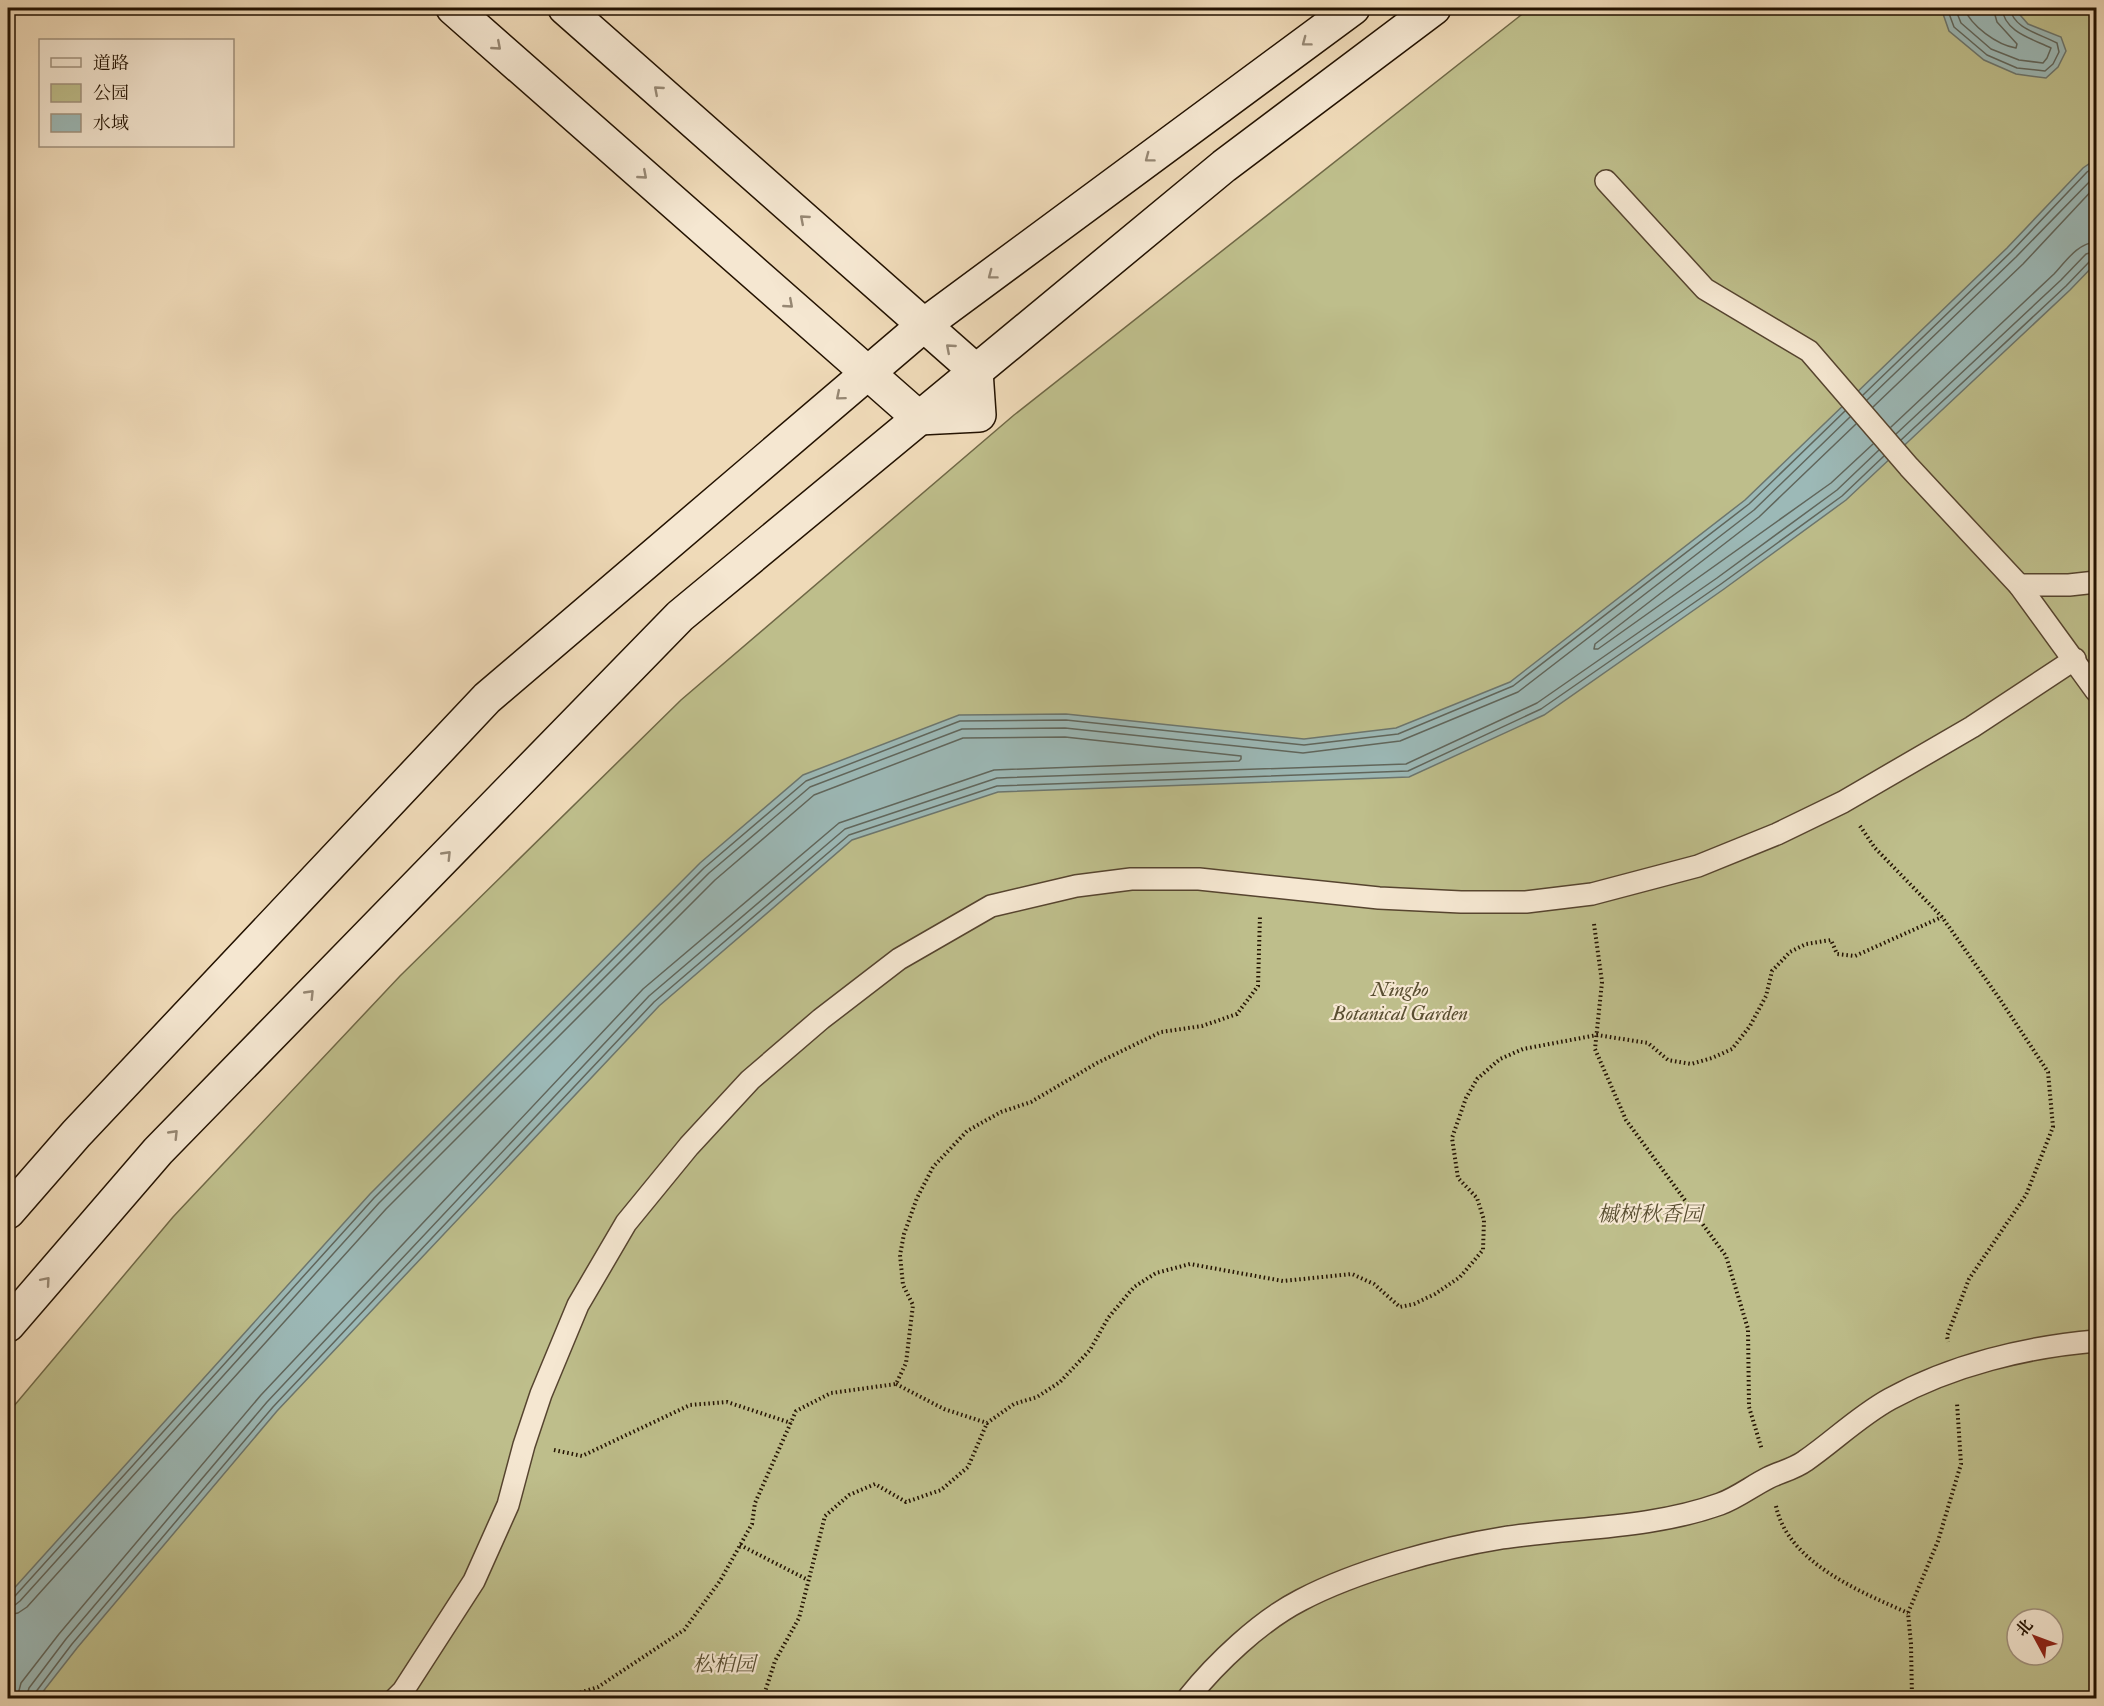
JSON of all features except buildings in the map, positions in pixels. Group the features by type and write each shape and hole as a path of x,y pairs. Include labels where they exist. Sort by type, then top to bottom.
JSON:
{"street":[{"path":"453,8 919,418"},
{"path":"565,8 976,371"},
{"path":"8,1212 84,1125 487,698 924,325 1353,8"},
{"path":"8,1325 158,1151 680,616 1224,166 1434,8"}],"lane":[{"path":"1606,181 1705,288 1809,351 1909,467 2019,585 2097,691"},
{"path":"2019,585 2069,585 2097,582"},
{"path":"396,1698 403,1691 474,1581 508,1505 524,1444 541,1394 578,1305 626,1223 688,1146 750,1080 821,1020 899,959 991,906 1076,886 1131,879 1199,879 1378,898 1461,902 1526,902 1592,894 1698,866 1777,834 1843,802 1972,727 2074,659"},
{"path":"1188,1698 1207,1675 1253,1632 1300,1600 1366,1573 1440,1552 1502,1539 1674,1518 1722,1503 1770,1477 1803,1463 1849,1426 1890,1399 1953,1371 2014,1354 2070,1343 2097,1341"}],"path":[{"path":"2082,8 2097,9"},
{"path":"1843,802 1875,848 1942,916 2048,1072 2053,1127 2026,1195 1969,1279 1947,1336 1953,1371 1961,1464 1938,1541 1908,1613 1912,1698"},
{"path":"896,1384 906,1363 913,1305 903,1285 900,1255 904,1234 917,1198 933,1167 967,1131 1001,1112 1031,1102 1097,1063 1161,1032 1202,1026 1237,1014 1258,986 1259,884"},
{"path":"1592,894 1602,982 1595,1049 1626,1120 1726,1256 1748,1329 1749,1407 1770,1477 1777,1513 1793,1542 1811,1561 1851,1587 1908,1613"},
{"path":"763,1698 775,1661 799,1617 825,1516 849,1495 875,1484 906,1502 941,1490 968,1467 987,1423 1014,1404 1037,1397 1060,1382 1090,1350 1108,1318 1134,1287 1156,1273 1190,1264 1283,1281 1352,1274 1374,1284 1400,1307 1414,1305 1460,1277 1483,1250 1484,1220 1477,1197 1458,1178 1452,1138 1466,1098 1477,1079 1500,1059 1523,1049 1597,1035 1648,1043 1668,1060 1691,1064 1712,1059 1732,1049 1750,1026 1766,996 1772,971 1790,952 1806,944 1831,940 1837,954 1855,956 1942,916"},
{"path":"563,1698 598,1687 684,1630 720,1581 752,1524 755,1503 796,1411 831,1393 896,1384 944,1409 987,1423"},
{"path":"524,1444 582,1456 690,1405 727,1402 791,1423"},
{"path":"740,1545 808,1580"}],"green space":[{"name":"Ningbo Botanical Garden","path":"1530,8 2096,8 2096,1698 8,1698 8,1413 173,1217 400,976 681,700 1014,415"}],"water":[{"path":"1941,8 2014,8 2028,24 2061,37 2066,51 2058,67 2046,78 2016,74 1984,60 1949,31"},
{"path":"2096,159 2096,263 2070,290 1846,500 1544,715 1409,777 998,792 852,840 659,1006 277,1411 77,1648 38,1698 8,1698 8,1595 370,1194 700,863 803,775 959,715 1066,714 1304,739 1396,728 1510,682 1745,500 2007,248 2083,168"}],"park label":[{"name":"槭树秋香园","path":"1650,1214"},
{"name":"松柏园","path":"724,1664"}]}
